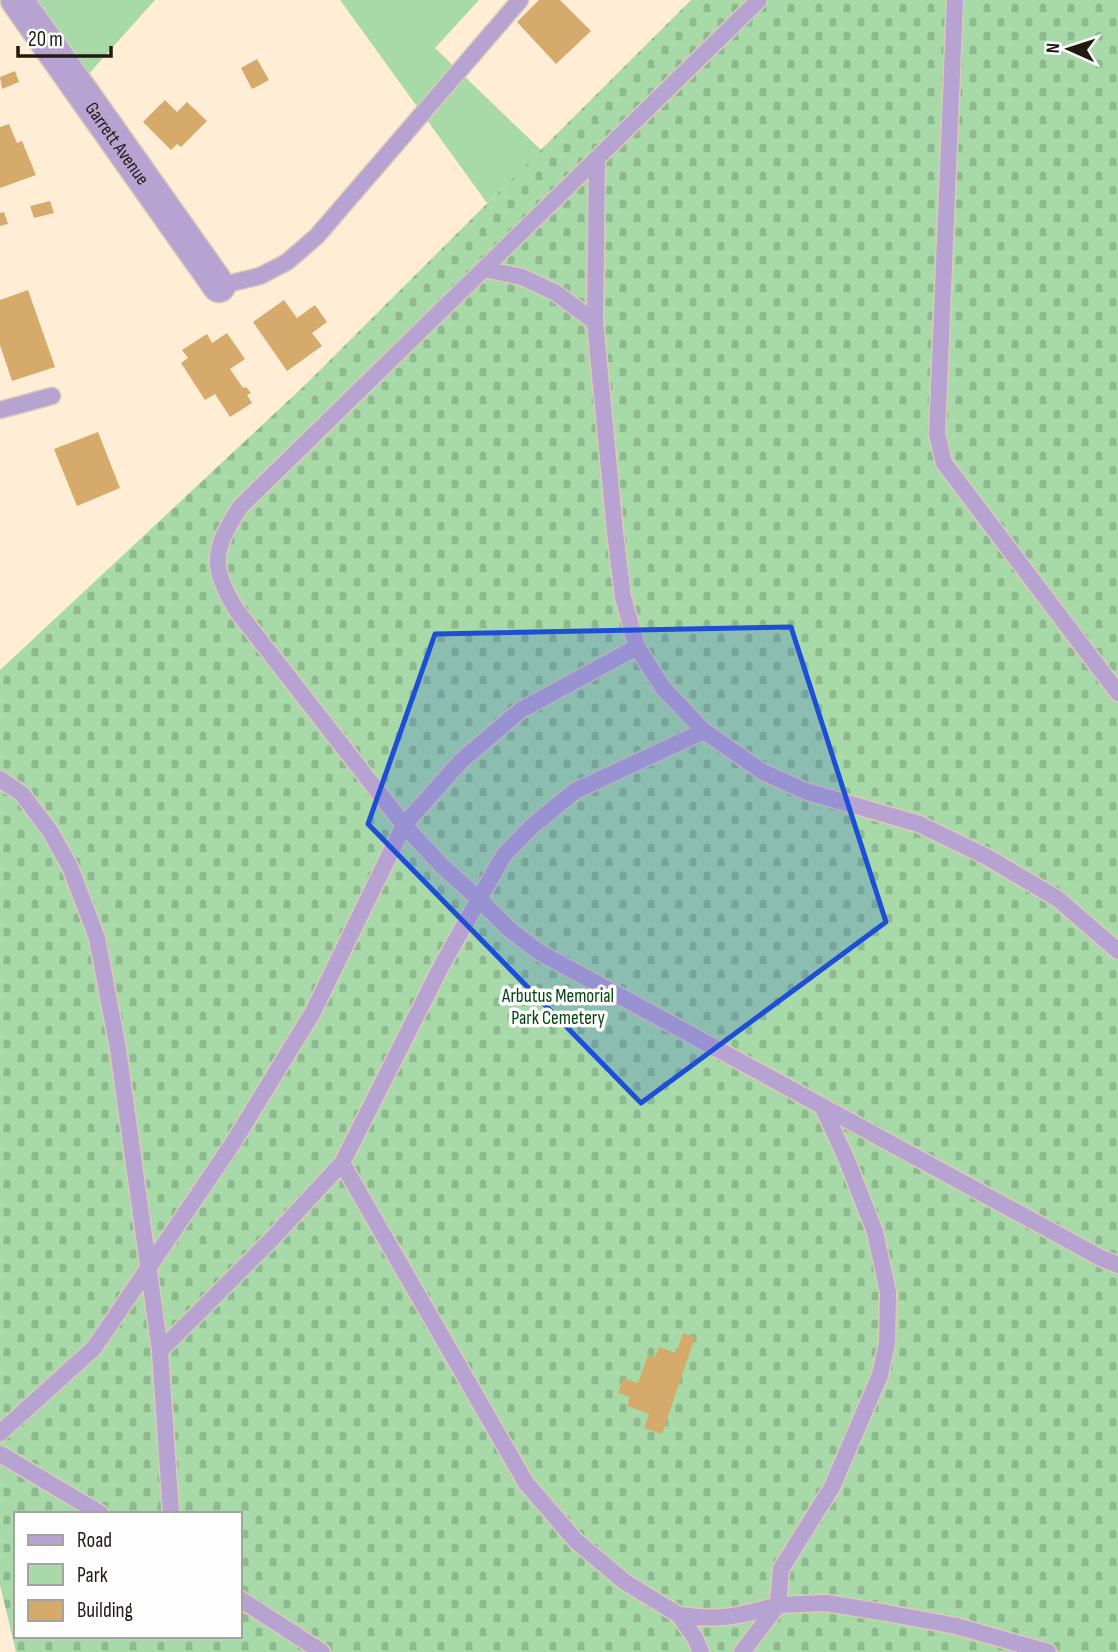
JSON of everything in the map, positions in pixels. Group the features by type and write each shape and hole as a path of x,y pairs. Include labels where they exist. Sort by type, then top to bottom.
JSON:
{"street":[{"name":"Garrett Avenue","path":"17,0 219,286"}],"lane":[{"path":"219,286 260,276 287,262 317,236 520,0"},
{"path":"759,0 240,507 224,532 217,562 220,584 237,611 404,825 443,867 510,930 539,952 1118,1265"},
{"path":"955,0 937,434 944,463 1118,693"},
{"path":"597,160 595,322 615,532 624,597 637,647 663,688 704,731 763,772 805,791 919,824 987,857 1058,899 1118,951"},
{"path":"485,269 522,277 556,293 595,322"},
{"path":"0,410 52,396"},
{"path":"0,1433 94,1348 233,1143 313,1012 404,825 461,760 521,710 637,647"},
{"path":"160,1351 270,1241 342,1163 442,965 504,855 531,827 575,792 704,731"},
{"path":"0,779 22,794 50,831 70,867 97,938 118,1049 160,1351 171,1512"},
{"path":"743,1652 778,1605 781,1569 832,1487 880,1375 887,1343 888,1292 874,1232 846,1158 822,1106"},
{"path":"342,1163 526,1483 576,1541 625,1582 679,1615 701,1652"},
{"path":"0,1454 98,1512"},
{"path":"242,1600 322,1652"},
{"path":"679,1615 709,1619 740,1616 778,1605 827,1604 956,1626 1048,1652"}],"highlighted area":[{"path":"791,627 886,922 641,1103 368,824 435,634"}],"green space":[{"path":"33,0 155,0 85,78"},
{"path":"340,0 479,0 435,48 541,150 487,203"},
{"name":"Arbutus Memorial Park Cemetery","path":"691,0 1118,0 1118,1652 16,1652 0,1585 0,670 304,386"}],"building":[{"path":"539,0 560,0 591,31 556,64 517,22"},
{"path":"257,59 269,80 252,89 241,68"},
{"path":"15,71 19,82 2,89 0,77"},
{"path":"165,100 177,112 187,102 207,121 181,147 177,144 171,150 143,122"},
{"path":"9,124 17,143 22,141 36,175 0,188 0,127"},
{"path":"50,201 54,213 34,218 30,206"},
{"path":"4,212 8,224 0,226 0,213"},
{"path":"28,290 55,367 12,381 0,345 0,300"},
{"path":"284,300 297,318 315,305 327,322 312,333 322,346 287,371 253,322"},
{"path":"227,333 245,359 230,369 243,388 246,387 251,393 247,395 252,403 230,417 215,394 205,400 181,363 188,358 182,350 207,334 212,343"},
{"path":"98,432 120,488 77,506 54,449"},
{"path":"683,1333 695,1337 662,1434 644,1428 649,1414 627,1406 630,1397 618,1393 623,1378 638,1383 648,1355 655,1357 659,1347 676,1353"}]}
